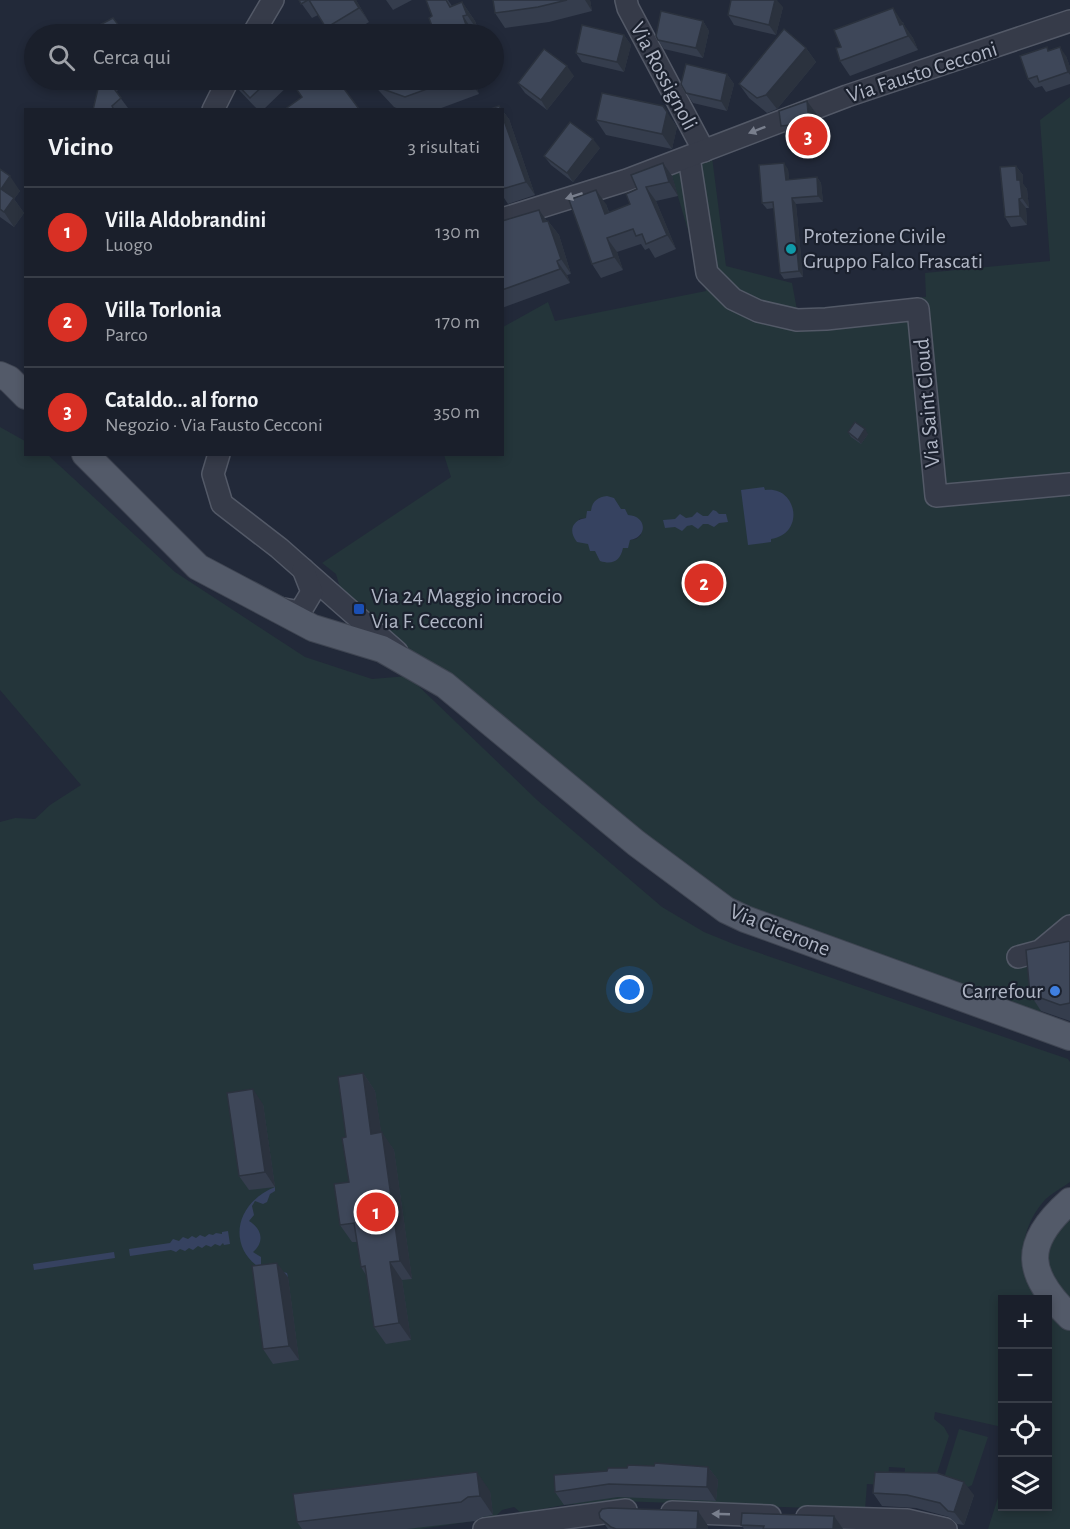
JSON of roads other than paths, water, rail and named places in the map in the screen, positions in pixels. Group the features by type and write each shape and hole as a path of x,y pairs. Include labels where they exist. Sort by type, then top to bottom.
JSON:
{"main road":[{"path":"0,375 9,379 24,394"},
{"name":"Via Cicerone","path":"87,456 198,567 313,628 382,650 445,685 636,843 726,910 745,919 1070,1037"},
{"path":"1070,1201 1040,1236 1035,1259 1038,1274 1045,1289 1070,1317"}],"street":[{"path":"259,24 273,0"},
{"name":"Via Rossignoli","path":"626,0 696,154 707,273 734,299 758,311 797,321 918,309"},
{"name":"Via Fausto Cecconi","path":"504,218 627,180 847,96 1070,21"},
{"path":"214,108 223,90"},
{"name":"Via Saint Cloud","path":"918,309 936,496 1070,484"},
{"path":"218,456 213,474 222,504 303,568 419,670"},
{"path":"273,607 300,612 312,592 303,568"},
{"path":"1018,957 1040,951 1070,926"},
{"path":"484,1529 520,1527 618,1510 907,1521 946,1529"}],"water":[{"path":"764,487 765,490 776,490 784,495 790,502 793,520 789,529 782,535 771,539 771,542 748,545 741,490"},
{"path":"607,496 614,498 628,515 639,519 643,527 640,535 630,540 628,548 623,548 618,559 609,562 600,561 595,551 590,551 588,544 577,542 572,530 577,521 586,518 587,511 591,511 596,500"},
{"path":"713,510 719,514 726,514 728,522 719,523 714,527 703,524 698,529 692,525 682,531 675,527 665,528 663,520 675,519 680,514 686,518 692,517 697,512 708,516"},
{"path":"275,1187 275,1191 270,1194 267,1202 263,1204 255,1201 252,1206 254,1215 249,1221 257,1228 260,1236 259,1244 253,1252 261,1257 261,1266 287,1273 288,1277 269,1272 254,1264 244,1252 240,1238 241,1224 247,1210 258,1197"},
{"path":"228,1231 230,1244 224,1245 223,1243 220,1246 215,1244 211,1247 206,1245 202,1248 198,1246 193,1250 189,1248 185,1251 180,1249 176,1252 171,1250 130,1256 129,1249 170,1243 173,1239 179,1241 183,1237 188,1239 200,1235 205,1237 209,1234 222,1234"},
{"path":"114,1252 115,1258 34,1270 33,1264"}],"place":[{"name":"Cataldo... al forno","path":"808,136"},
{"name":"Protezione Civile Gruppo Falco Frascati","path":"791,249"},
{"name":"Villa Torlonia","path":"704,583"},
{"name":"Via 24 Maggio incrocio Via F. Cecconi","path":"359,609"},
{"name":"Carrefour","path":"1055,991"},
{"name":"Villa Aldobrandini","path":"376,1212"}]}
